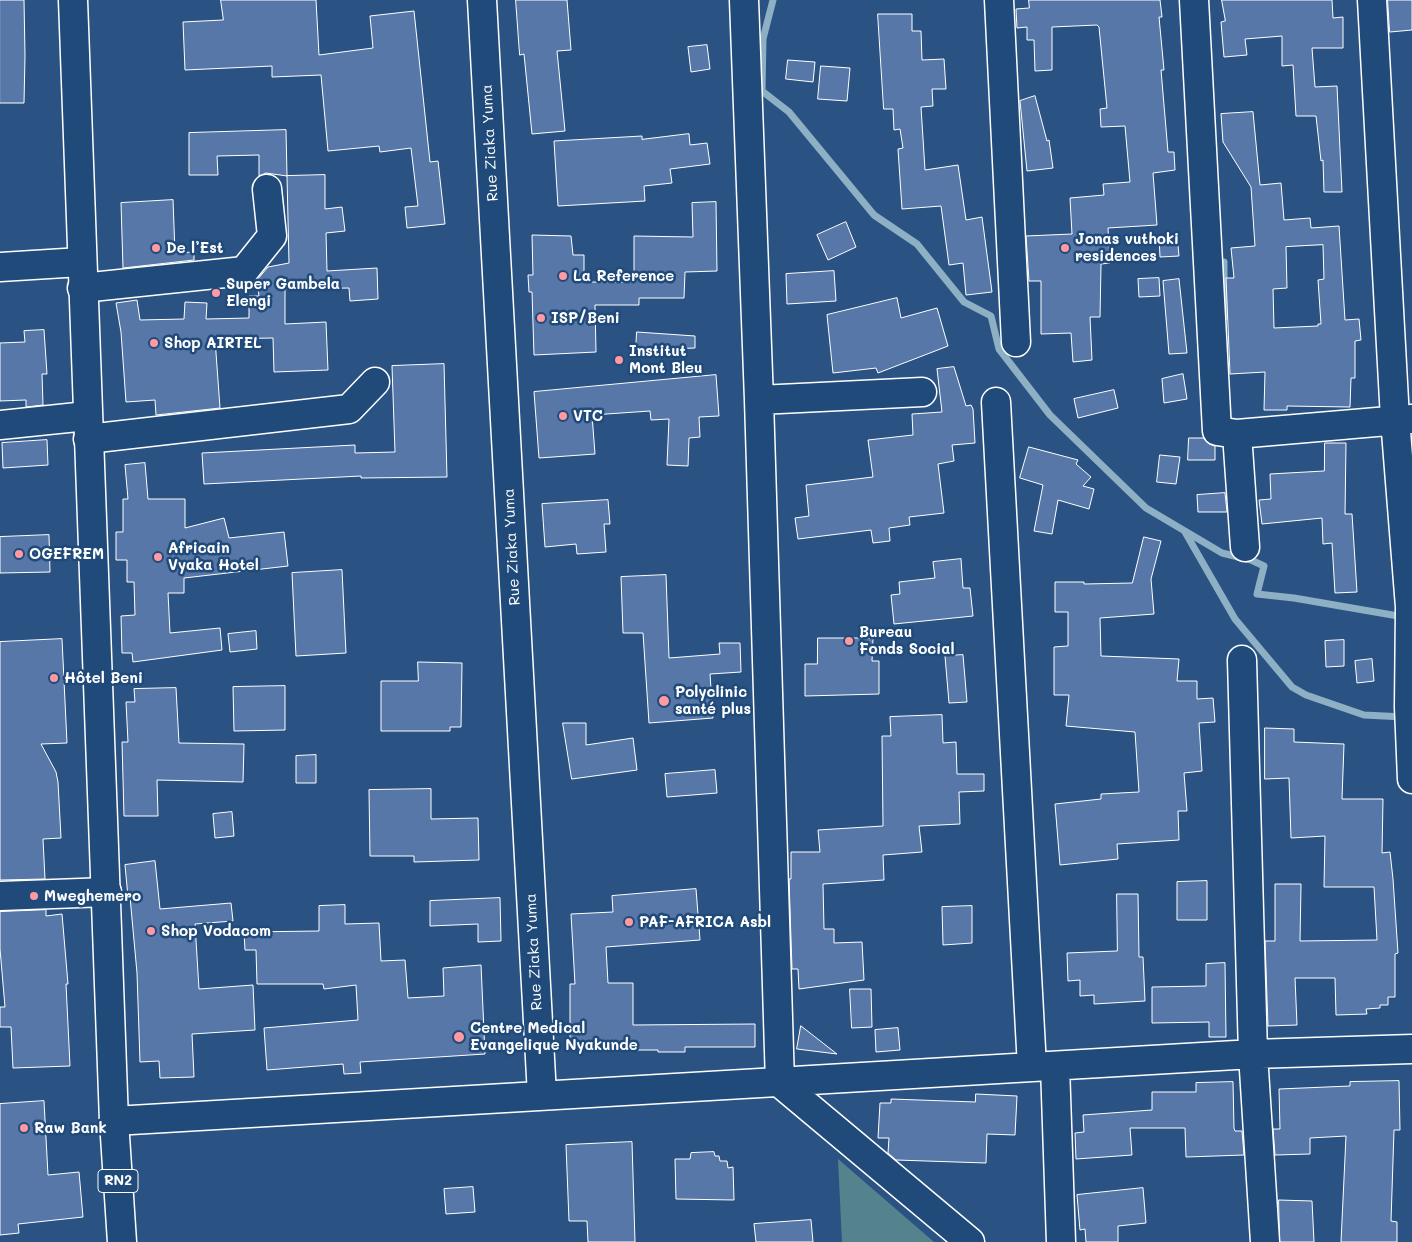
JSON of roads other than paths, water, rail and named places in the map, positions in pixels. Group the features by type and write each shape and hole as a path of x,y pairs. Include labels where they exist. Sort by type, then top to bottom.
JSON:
{"main road":[{"name":"RN2","path":"73,0 114,1121 122,1242"},
{"name":"Rue Ziaka Yuma","path":"482,0 542,1095"},
{"path":"744,0 760,400 780,1083 970,1242"},
{"path":"999,0 1016,342"},
{"path":"1194,0 1217,432 1237,434 1404,419"},
{"path":"1372,0 1404,419 1410,617 1409,736 1412,779"},
{"path":"0,267 82,275 244,271 272,236 267,189"},
{"path":"0,425 88,427 349,409 375,382"},
{"path":"760,400 922,392"},
{"path":"996,402 1044,1067 1061,1242"},
{"path":"1237,434 1245,547"},
{"path":"1242,660 1253,1054 1265,1242"},
{"path":"0,896 107,892"},
{"path":"114,1121 1253,1054 1412,1048"}],"waterway":[{"path":"773,0 763,39 762,91 789,112 874,215 917,244 964,302 991,316 999,349 1050,415 1146,508 1222,553 1251,560 1264,566 1257,594 1294,598 1404,617"},
{"path":"1224,262 1224,317"},
{"path":"1185,532 1235,619 1292,687 1306,695 1364,715 1404,717"}],"place":[{"name":"De l’Est","path":"156,248"},
{"name":"Jonas vuthoki residences","path":"1065,248"},
{"name":"La Reference","path":"563,276"},
{"name":"Super Gambela Elengi","path":"216,293"},
{"name":"ISP/Beni","path":"541,318"},
{"name":"Shop AIRTEL","path":"154,343"},
{"name":"Institut Mont Bleu","path":"619,360"},
{"name":"VTC","path":"563,416"},
{"name":"OGEFREM","path":"19,554"},
{"name":"Africain Vyaka Hotel","path":"158,557"},
{"name":"Bureau Fonds Social","path":"849,641"},
{"name":"Hôtel Beni","path":"54,678"},
{"name":"Polyclinic santé plus","path":"664,701"},
{"name":"Mweghemero","path":"34,896"},
{"name":"PAF-AFRICA Asbl","path":"629,922"},
{"name":"Shop Vodacom","path":"151,931"},
{"name":"Centre Medical Evangelique Nyakunde","path":"459,1037"},
{"name":"Raw Bank","path":"24,1128"}]}
